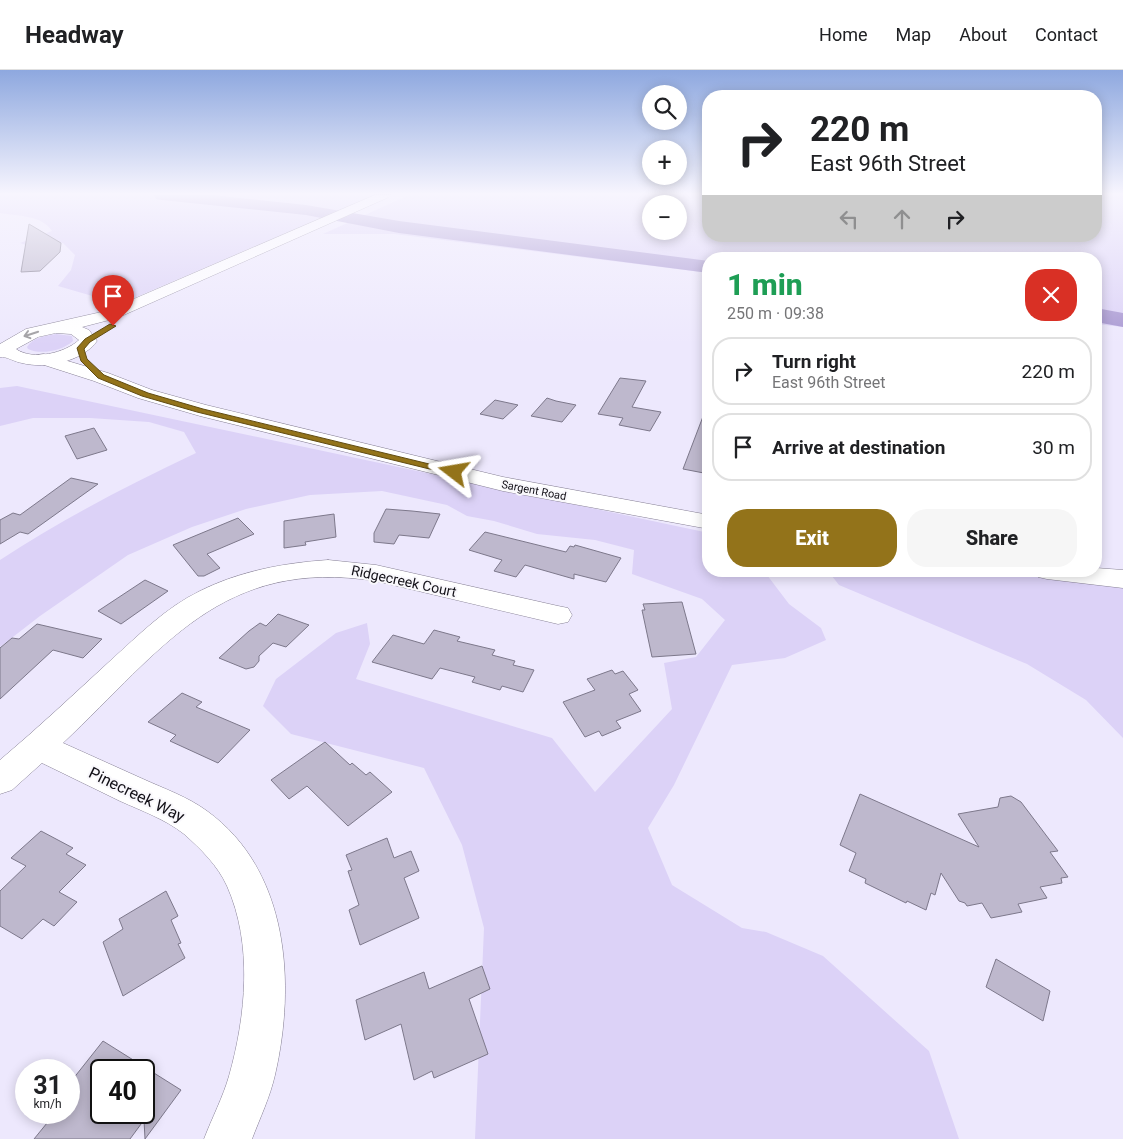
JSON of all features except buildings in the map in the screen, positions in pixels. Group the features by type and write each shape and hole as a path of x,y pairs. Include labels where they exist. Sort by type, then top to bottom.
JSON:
{"street":[{"path":"4,355 32,333 111,315 195,276 275,245"},
{"path":"4,355 40,359 66,354 124,320 283,245"},
{"path":"56,328 80,332 86,336 84,344"},
{"name":"Sargent Road","path":"84,344 83,359 101,377"},
{"name":"Sargent Road","path":"40,359 200,410 458,474 702,521"},
{"name":"Ridgecreek Court","path":"0,780 169,624 187,611 216,595 246,583 291,571 321,568 359,570 558,615"},
{"path":"1102,577 1123,579"},
{"name":"Pinecreek Way","path":"39,746 179,812 205,830 220,845 241,873 255,906 261,931 264,958 264,1004 260,1038 252,1075 228,1139"}],"shaded area":[{"path":"65,245 258,245 120,304 58,286 71,270 75,255"},
{"path":"482,245 1123,245 1123,327 1102,325 1102,252 702,252 702,272"},
{"path":"56,334 72,336 73,341 57,350 45,352 33,351 27,347 36,339"},
{"path":"17,386 702,532 702,577 769,577 789,604 821,628 826,640 785,658 732,665 674,785 648,828 672,885 742,928 766,932 823,956 929,1051 959,1139 475,1139 484,928 462,845 424,768 291,734 263,706 276,679 336,633 367,623 370,644 356,679 552,738 595,792 672,709 664,663 696,657 725,620 702,599 632,574 634,550 595,540 537,534 494,521 467,516 447,505 382,491 310,495 246,509 192,527 128,555 40,616 0,647 0,560 96,503 196,453 184,432 149,422 90,418 33,418 0,426 0,388"},
{"path":"833,577 1050,577 1123,585 1123,738 1086,700 1027,664 839,585"}],"waterway":[{"path":"538,245 702,266"},
{"path":"1102,316 1123,320"}],"route":[{"path":"113,326 80,348 83,359 101,377 117,384 200,410 454,472"}]}
